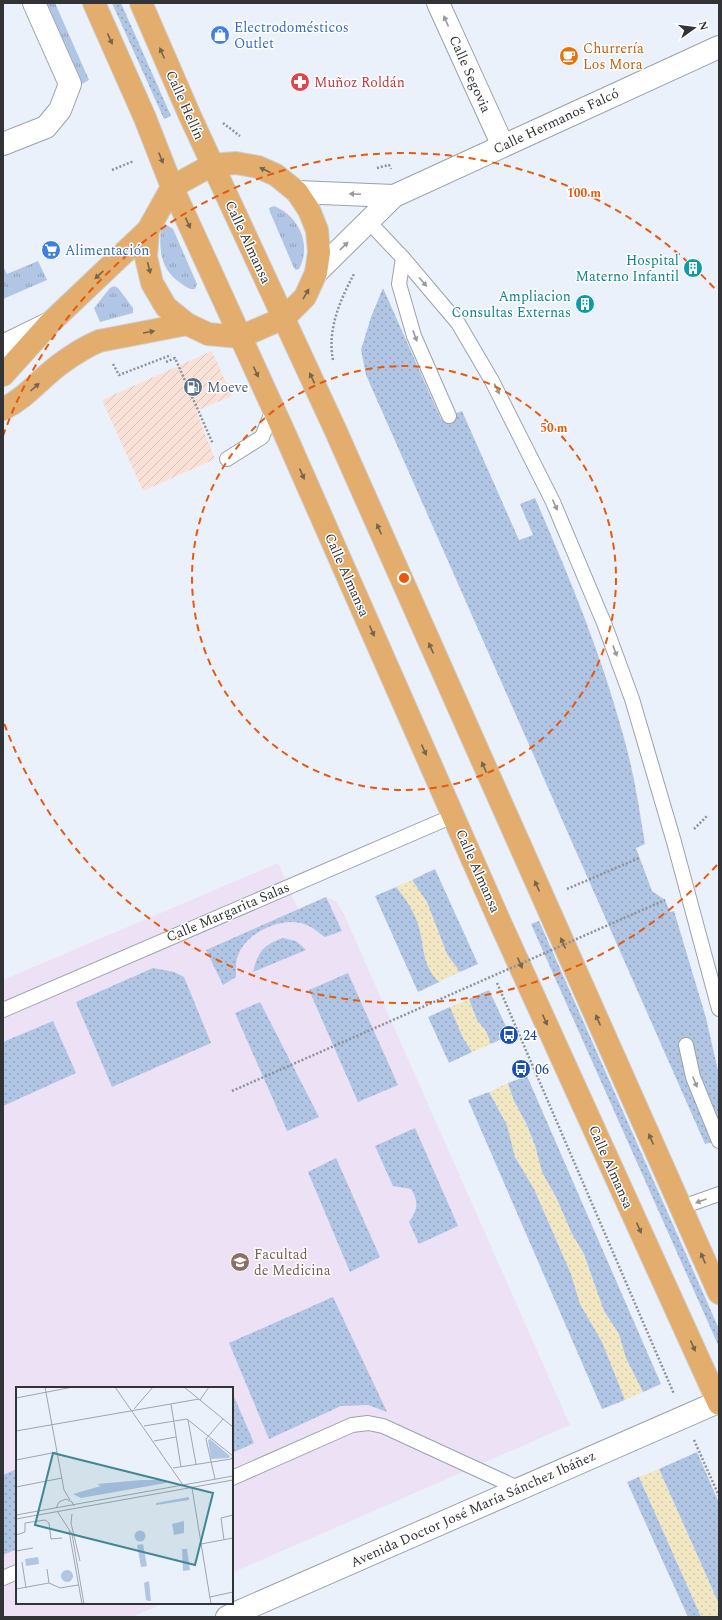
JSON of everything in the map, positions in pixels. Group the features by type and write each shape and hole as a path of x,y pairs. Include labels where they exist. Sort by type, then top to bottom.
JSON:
{"main road":[{"path":"94,3 145,118 172,187"},
{"name":"Calle Hellín","path":"141,3 212,165"},
{"path":"3,375 50,323 148,230 172,187 212,165 236,163 258,167 276,175 297,192 310,210 317,230 319,252 316,273 305,297 284,318 240,337 213,335 187,324 166,307 152,283 146,257 148,230"},
{"name":"Calle Almansa","path":"212,165 334,427 719,1293"},
{"name":"Calle Almansa","path":"172,187 273,410 453,816 718,1403"},
{"path":"3,409 18,402 59,365 87,346 99,341 187,324"}],"street":[{"path":"3,144 46,126 60,110 70,84 34,3"},
{"name":"Calle Segovia","path":"438,3 503,146"},
{"name":"Calle Hermanos Falcó","path":"316,273 394,196 719,47"},
{"name":"Calle Hermanos Falcó","path":"297,192 394,196"},
{"path":"3,346 50,323"},
{"name":"Avenida Doctor José María Sánchez Ibáñez","path":"227,1617 718,1403"}],"lane":[{"path":"369,222 458,323 492,381 553,502 608,621 632,699 656,768 719,1009"},
{"path":"402,258 399,284 414,336 449,416"},
{"path":"232,455 262,437 273,410"},
{"name":"Calle Margarita Salas","path":"3,1010 453,816"},
{"path":"686,1045 693,1077 719,1141"},
{"path":"682,1208 719,1194"},
{"path":"233,1478 352,1425 368,1423 383,1426 520,1489"},
{"path":"3,1578 16,1572"}],"path":[{"path":"166,362 175,358 217,452 232,455"},
{"path":"693,830 707,816"},
{"path":"588,880 639,858"},
{"path":"232,1091 666,900"}],"shaded area":[{"path":"212,351 232,396 196,411 215,459 143,491 102,400"},
{"path":"278,863 298,909 326,897 336,901 343,912 570,1425 233,1573 233,1387 16,1387 16,1604 162,1604 132,1617 3,1617 3,980"}],"green space":[{"path":"47,3 55,3 89,80 80,85 79,75"},
{"path":"112,3 121,3 171,116 164,119"},
{"path":"274,206 290,217 301,232 304,250 303,260 299,269 296,270 294,268 270,212 269,208"},
{"path":"165,224 173,229 197,284 195,289 188,288 179,282 168,271 164,264 160,243 161,228"},
{"path":"38,261 47,280 3,299 3,266 7,274"},
{"path":"114,286 118,288 133,308 133,313 100,322 94,308 110,288"},
{"path":"383,288 441,419 462,411 519,540 533,535 520,504 535,498 594,642 626,745 638,801 645,844 636,848 652,891 665,900 670,912 674,911 706,1018 719,1075 719,1140 705,1144 366,375 361,350 371,317"},
{"path":"435,869 478,964 460,972 447,954 427,902 412,880"},
{"path":"396,887 414,914 420,932 426,962 429,969 439,982 418,992 375,896"},
{"path":"326,897 342,931 325,937 311,927 300,923 280,923 270,926 251,937 244,945 237,959 236,977 223,985 206,950"},
{"path":"539,921 719,1329 719,1347 531,924"},
{"path":"283,938 296,941 306,950 253,972 259,954 262,950 271,943"},
{"path":"153,968 174,972 184,977 211,1043 112,1087 76,1002"},
{"path":"348,973 398,1085 358,1102 309,990"},
{"path":"489,990 510,1035 491,1044 486,1031 477,1020 469,999"},
{"path":"260,1002 319,1117 287,1131 235,1013"},
{"path":"450,1007 463,1038 472,1052 449,1063 428,1017"},
{"path":"53,1021 76,1073 3,1106 3,1042"},
{"path":"527,1076 661,1384 643,1392 626,1358 619,1334 604,1311 584,1254 572,1234 557,1199 542,1172 535,1145 526,1123 514,1101 508,1083"},
{"path":"489,1092 507,1125 515,1157 534,1189 571,1274 580,1304 602,1342 625,1400 602,1409 468,1100"},
{"path":"415,1128 458,1226 419,1244 409,1222 416,1210 414,1194 411,1189 393,1186 375,1146"},
{"path":"336,1158 380,1257 350,1272 308,1172"},
{"path":"333,1297 387,1412 368,1405 341,1406 269,1439 229,1343"},
{"path":"233,1394 254,1443 233,1453"},
{"path":"697,1452 719,1503 719,1604 659,1469"},
{"path":"16,1469 16,1549 3,1555 3,1475"},
{"path":"639,1477 701,1617 688,1617 627,1482"}],"sand":[{"path":"412,880 427,902 447,954 460,972 439,982 429,969 426,962 418,924 414,914 396,887"},
{"path":"469,999 477,1020 486,1031 491,1044 472,1052 463,1038 450,1007"},
{"path":"508,1083 514,1101 526,1123 535,1145 551,1190 557,1199 572,1234 584,1254 604,1311 619,1334 626,1358 643,1392 625,1400 602,1342 580,1304 571,1274 534,1189 515,1157 507,1125 489,1092"},
{"path":"659,1469 719,1604 719,1617 701,1617 639,1477"}],"place":[{"name":"Electrodomésticos Outlet","path":"220,35"},
{"name":"Churrería Los Mora","path":"569,56"},
{"name":"Muñoz Roldán","path":"300,82"},
{"name":"Alimentación","path":"51,250"},
{"name":"Hospital Materno Infantil","path":"693,268"},
{"name":"Ampliacion Consultas Externas","path":"585,304"},
{"name":"Moeve","path":"193,387"},
{"name":"24","path":"509,1035"},
{"name":"06","path":"521,1069"},
{"name":"Facultad de Medicina","path":"240,1262"}]}
